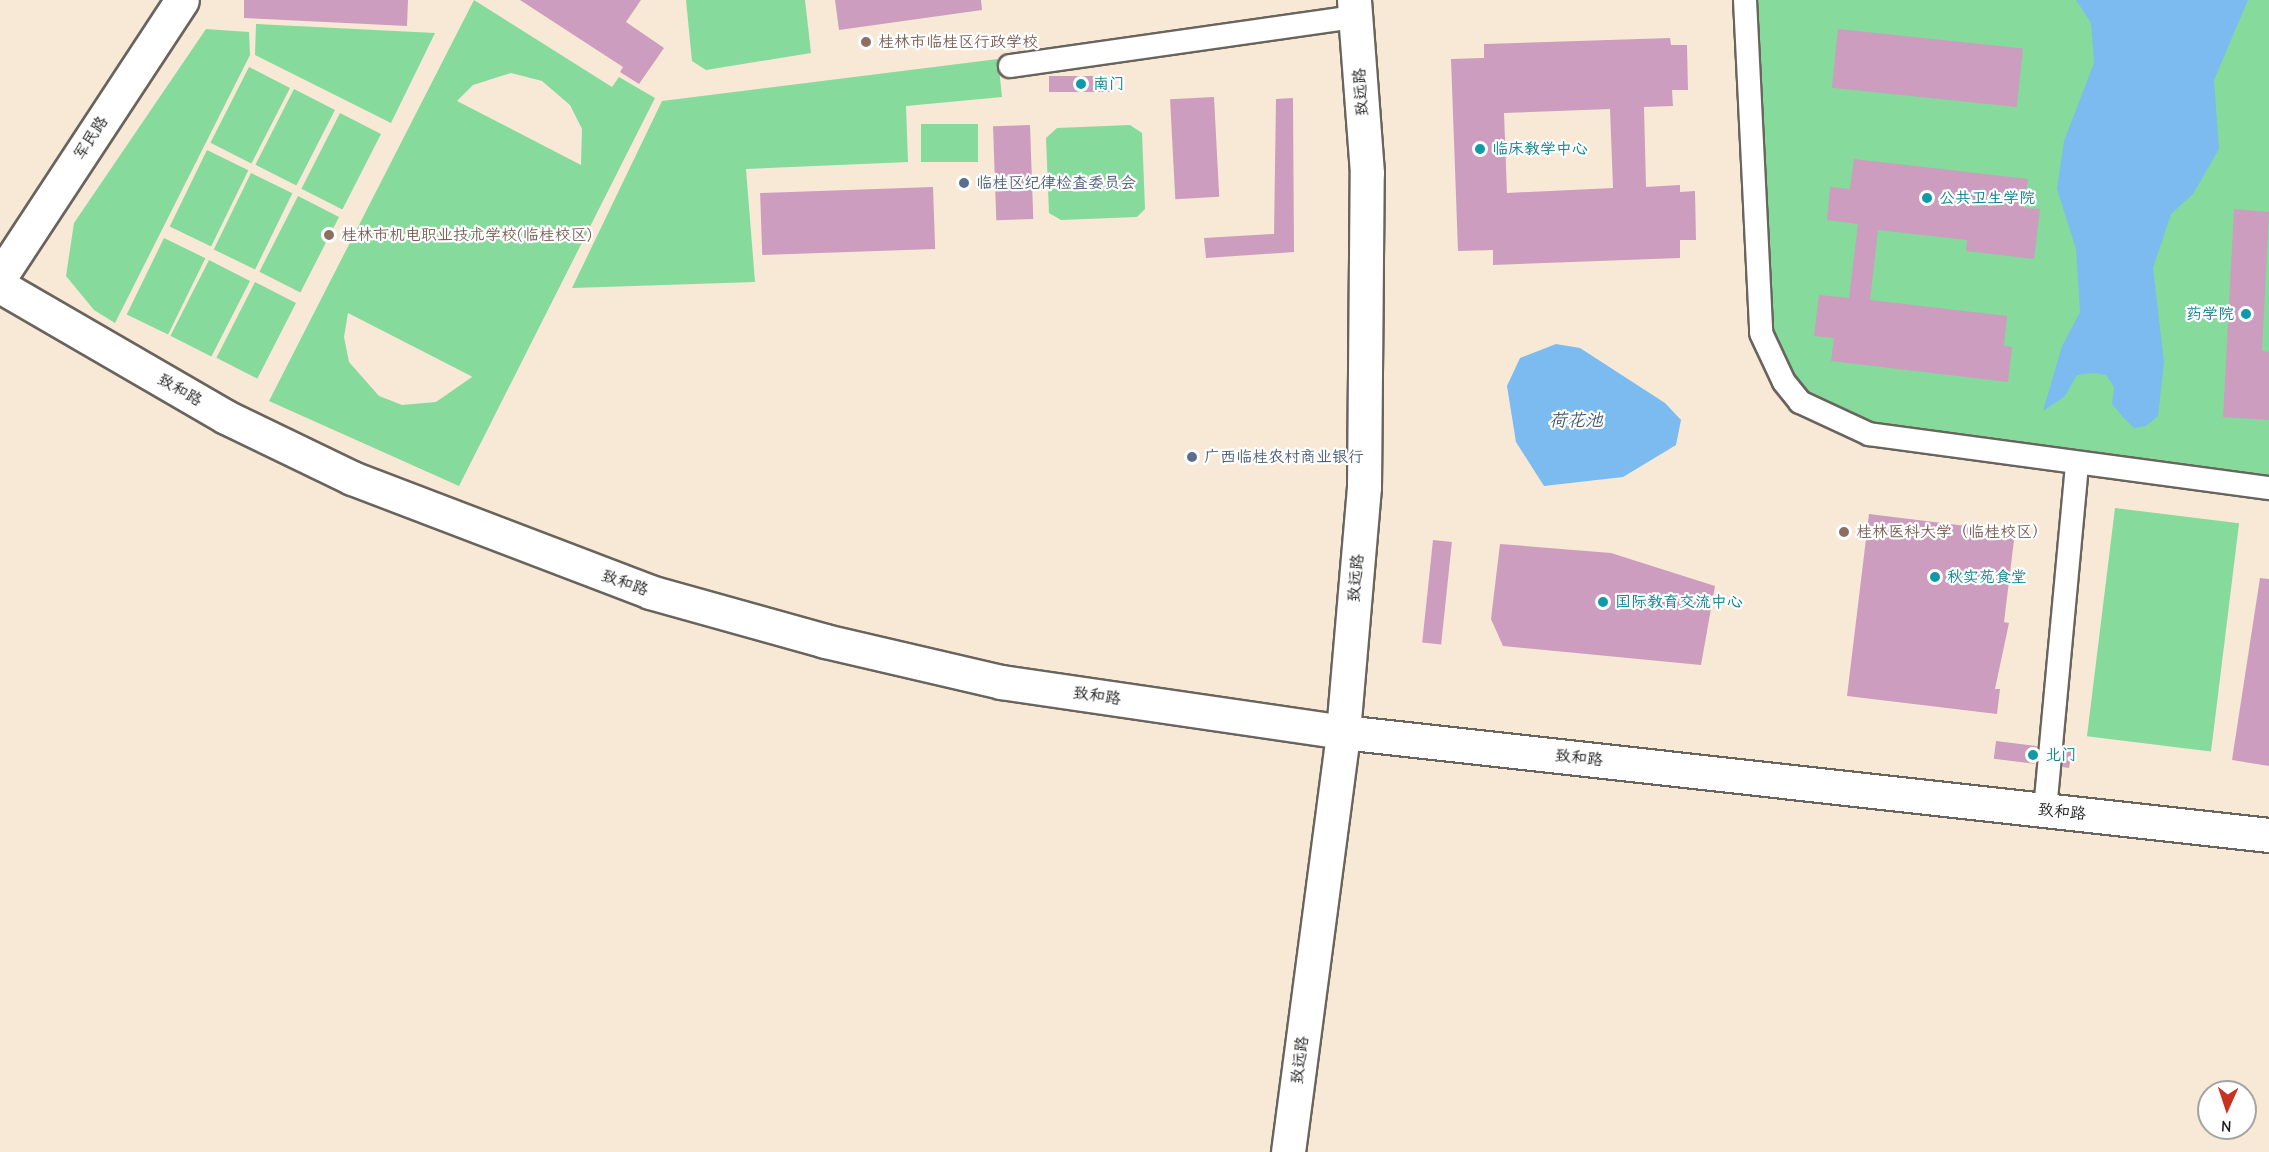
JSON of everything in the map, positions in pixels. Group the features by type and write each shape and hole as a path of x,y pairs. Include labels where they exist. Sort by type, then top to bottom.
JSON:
{"main road":[{"name":"军民路","path":"0,239 164,0"},
{"name":"军民路","path":"0,276 182,0"},
{"name":"致远路","path":"1288,1152 1343,732 1364,487 1367,173 1355,8"},
{"name":"致和路","path":"0,286 226,417 352,478 650,592 1001,682 1343,732 2269,835"}],"street":[{"path":"1745,0 1761,333 1784,382 1820,416 1869,434 2077,464 2269,488"},
{"path":"1010,66 1355,8"},
{"path":"2045,810 2077,464"}],"green space":[{"path":"474,0 612,87 619,77 655,98 459,486 269,401","holes":["511,73 542,81 570,105 582,129 581,165 457,101 473,85","348,313 471,376 472,377 436,402 402,405 379,396 349,362 344,337"]},
{"path":"686,0 805,0 811,53 706,70 692,61"},
{"path":"1745,0 2269,0 2269,488 1820,416 1771,360"},
{"path":"256,24 435,33 391,123 255,55"},
{"path":"206,29 249,32 250,55 115,323 94,310 66,276 74,223"},
{"path":"998,59 1002,97 906,106 908,162 746,169 755,282 572,288 662,101"},
{"path":"249,67 290,88 251,164 210,143"},
{"path":"294,89 335,110 296,186 255,165"},
{"path":"340,113 381,134 342,210 301,189"},
{"path":"921,124 978,124 978,162 921,162"},
{"path":"1130,125 1142,133 1145,209 1137,217 1061,220 1049,213 1046,138 1057,128"},
{"path":"207,150 248,170 211,247 170,226"},
{"path":"251,173 292,193 255,270 214,249"},
{"path":"298,196 339,217 300,293 259,272"},
{"path":"164,238 205,258 168,335 127,314"},
{"path":"209,260 250,281 211,357 170,336"},
{"path":"255,282 296,303 257,379 216,358"},
{"path":"2115,508 2239,523 2211,752 2087,736"}],"water":[{"path":"2076,0 2248,0 2214,80 2219,149 2193,194 2171,214 2153,268 2164,362 2158,416 2146,426 2134,428 2112,404 2114,387 2106,375 2094,373 2077,375 2065,396 2043,411 2062,346 2080,312 2076,249 2057,189 2064,141 2094,63 2091,23"},
{"name":"荷花池","path":"1556,344 1580,348 1665,403 1681,420 1676,445 1623,477 1544,486 1516,442 1507,386 1520,358"}],"building":[{"path":"244,0 408,0 407,26 244,18"},
{"path":"520,0 641,0 626,22 664,48 639,84 620,72 623,67"},
{"path":"835,0 981,0 982,10 839,30"},
{"path":"1838,29 2023,48 2017,107 1832,88"},
{"name":"临床教学中心","path":"1670,38 1671,45 1687,45 1688,90 1672,90 1673,106 1644,107 1646,187 1680,185 1680,192 1695,191 1696,240 1680,240 1680,258 1493,265 1493,250 1458,251 1451,59 1484,58 1484,44","holes":["1610,109 1613,188 1507,193 1504,113"]},
{"name":"南门","path":"1049,76 1113,76 1113,92 1049,92"},
{"path":"1214,97 1219,197 1175,199 1170,99"},
{"path":"1293,98 1294,252 1206,258 1204,238 1274,234 1276,99"},
{"path":"1030,125 1033,219 996,220 993,126"},
{"name":"公共卫生学院","path":"1854,159 2028,179 2024,208 2040,209 2034,259 1966,251 1967,240 1878,230 1870,300 2007,316 2004,346 2012,347 2008,382 1831,361 1834,338 1814,336 1819,295 1849,298 1858,224 1827,220 1830,187 1850,189"},
{"path":"933,187 935,249 762,255 760,193"},
{"name":"药学院","path":"2234,209 2269,212 2262,351 2269,352 2269,420 2223,417"},
{"name":"秋实苑食堂","path":"1869,514 2015,532 2004,622 2009,623 1995,689 2000,689 1997,714 1847,696"},
{"path":"1433,540 1452,542 1441,644 1422,642"},
{"name":"国际教育交流中心","path":"1500,544 1611,553 1715,586 1701,665 1503,646 1491,619"},
{"path":"2260,578 2269,579 2269,766 2232,760"},
{"path":"1996,741 2037,746 2035,764 1994,759"},
{"path":"2064,749 2072,750 2069,768 2063,767"}],"place":[{"name":"桂林市临桂区行政学校","path":"866,42"},
{"name":"南门","path":"1081,84"},
{"name":"临床教学中心","path":"1480,149"},
{"name":"临桂区纪律检查委员会","path":"964,183"},
{"name":"公共卫生学院","path":"1927,198"},
{"name":"桂林市机电职业技术学校(临桂校区)","path":"329,235"},
{"name":"药学院","path":"2246,314"},
{"name":"广西临桂农村商业银行","path":"1192,457"},
{"name":"桂林医科大学（临桂校区）","path":"1844,532"},
{"name":"秋实苑食堂","path":"1935,577"},
{"name":"国际教育交流中心","path":"1603,602"},
{"name":"北门","path":"2033,755"}]}
